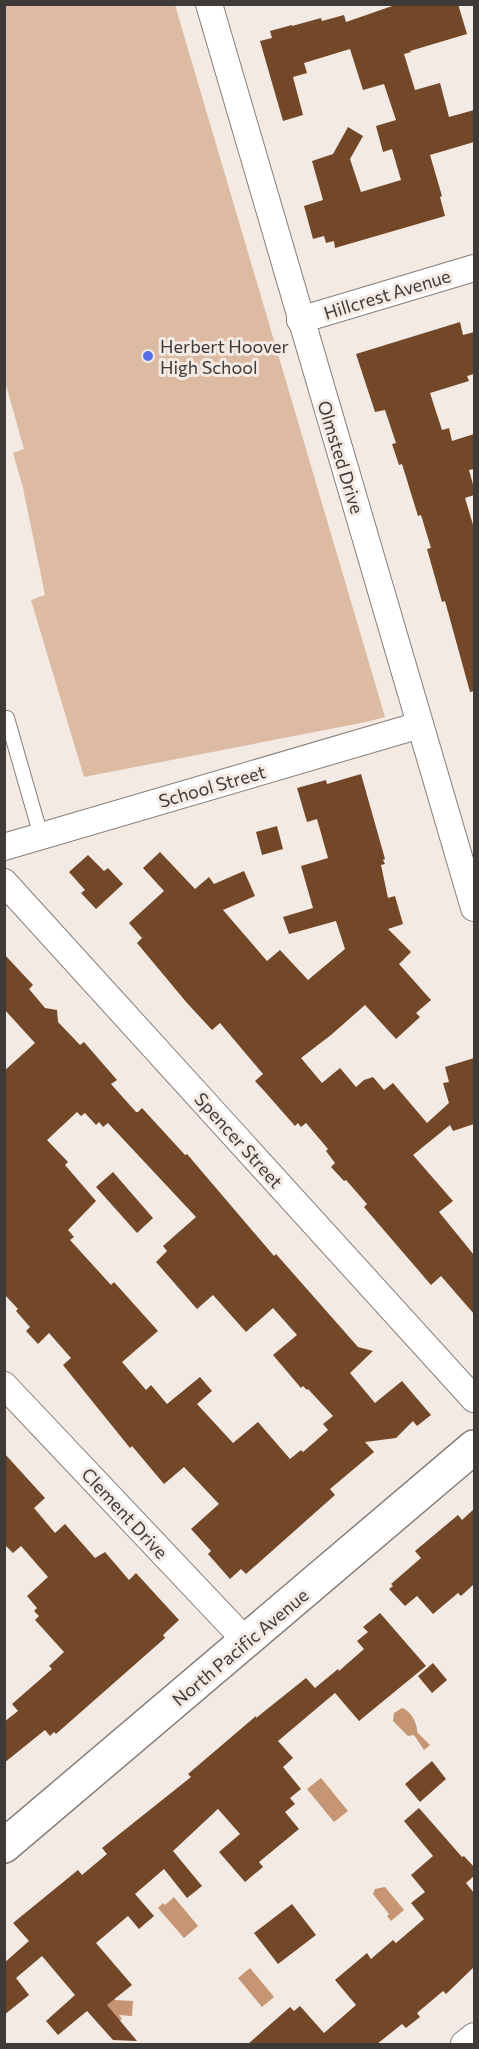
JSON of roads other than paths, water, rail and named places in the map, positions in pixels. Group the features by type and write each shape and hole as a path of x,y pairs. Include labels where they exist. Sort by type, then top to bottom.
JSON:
{"street":[{"name":"Olmsted Drive","path":"209,4 474,908"},
{"name":"Hillcrest Avenue","path":"300,320 474,268"},
{"name":"School Street","path":"4,847 420,725"},
{"name":"Spencer Street","path":"4,882 474,1399"},
{"name":"Clement Drive","path":"4,1385 246,1641"},
{"name":"North Pacific Avenue","path":"4,1846 474,1447"},
{"path":"464,2044 474,2036"}],"lane":[{"path":"7,718 41,836"}],"place":[{"name":"Herbert Hoover High School","path":"148,356"}]}
